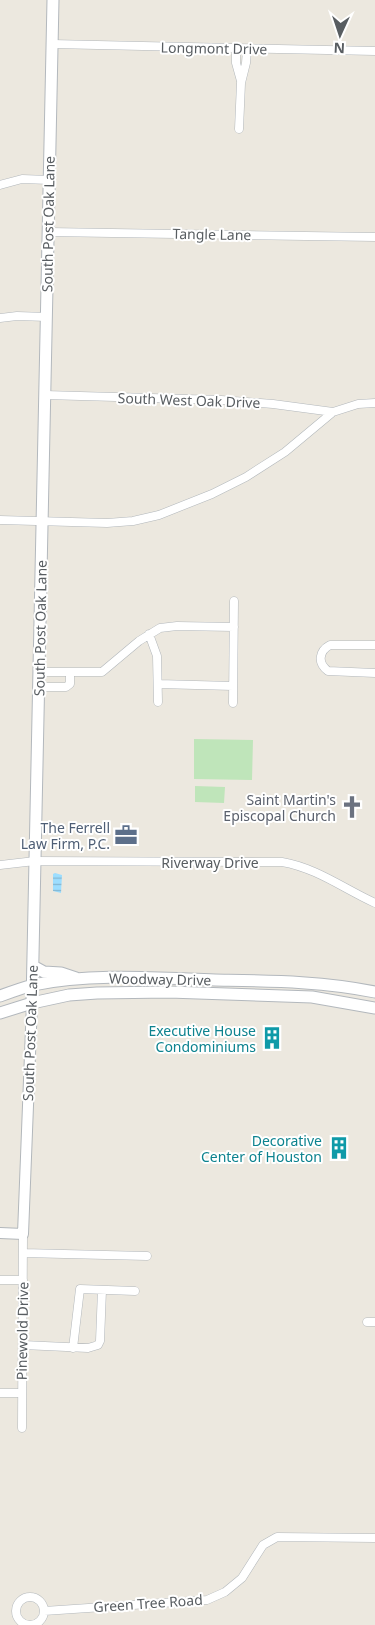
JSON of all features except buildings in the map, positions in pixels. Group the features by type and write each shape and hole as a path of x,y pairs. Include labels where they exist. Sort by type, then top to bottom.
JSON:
{"main road":[{"name":"South Post Oak Lane","path":"32,1003 53,0"},
{"path":"33,966 44,972 61,973 79,979"},
{"name":"Woodway Drive","path":"0,996 32,985 79,979 178,979 322,983 375,992"},
{"path":"178,979 178,992"},
{"path":"320,997 322,983"},
{"name":"Woodway Drive","path":"0,1013 32,1003 76,994 178,992 320,997 375,1008"}],"street":[{"name":"Longmont Drive","path":"52,44 375,51"},
{"path":"236,48 236,63 241,82"},
{"path":"240,129 241,82 246,63 247,49"},
{"path":"0,184 22,179 49,180"},
{"name":"Tangle Lane","path":"48,232 375,236"},
{"path":"0,318 17,316 46,317"},
{"name":"South West Oak Drive","path":"45,395 221,400 274,404 333,412"},
{"path":"0,520 121,522 144,519 171,511 224,488 268,464 333,412 358,404 375,403"},
{"path":"233,703 234,601"},
{"path":"39,672 102,672 160,628 177,626 234,627"},
{"path":"150,634 157,656 158,702"},
{"path":"375,645 330,645 323,649 320,658 323,667 328,671 375,673"},
{"path":"38,687 66,687 70,684 70,672"},
{"path":"158,684 233,686"},
{"name":"Riverway Drive","path":"0,865 35,861 282,862 320,874 375,903"},
{"name":"South Post Oak Lane","path":"23,1234 32,1003"},
{"path":"0,1233 23,1234"},
{"name":"Pinewold Drive","path":"22,1428 23,1234"},
{"path":"23,1252 148,1256"},
{"path":"0,1280 23,1280"},
{"path":"73,1348 80,1289 135,1291"},
{"path":"23,1345 73,1348 94,1347 98,1345 100,1341 102,1290"},
{"path":"0,1393 22,1393"},
{"name":"Green Tree Road","path":"44,1611 207,1600 225,1592 242,1578 263,1545 277,1537 375,1538"}],"green space":[{"path":"194,739 253,740 252,780 194,779"},
{"path":"195,786 225,787 224,803 195,802"}],"water":[{"path":"53,874 62,875 61,893 53,891"}],"place":[{"name":"Saint Martin's Episcopal Church","path":"352,807"},
{"name":"The Ferrell Law Firm, P.C.","path":"126,835"},
{"name":"Executive House Condominiums","path":"272,1038"},
{"name":"Decorative Center of Houston","path":"339,1148"}]}
